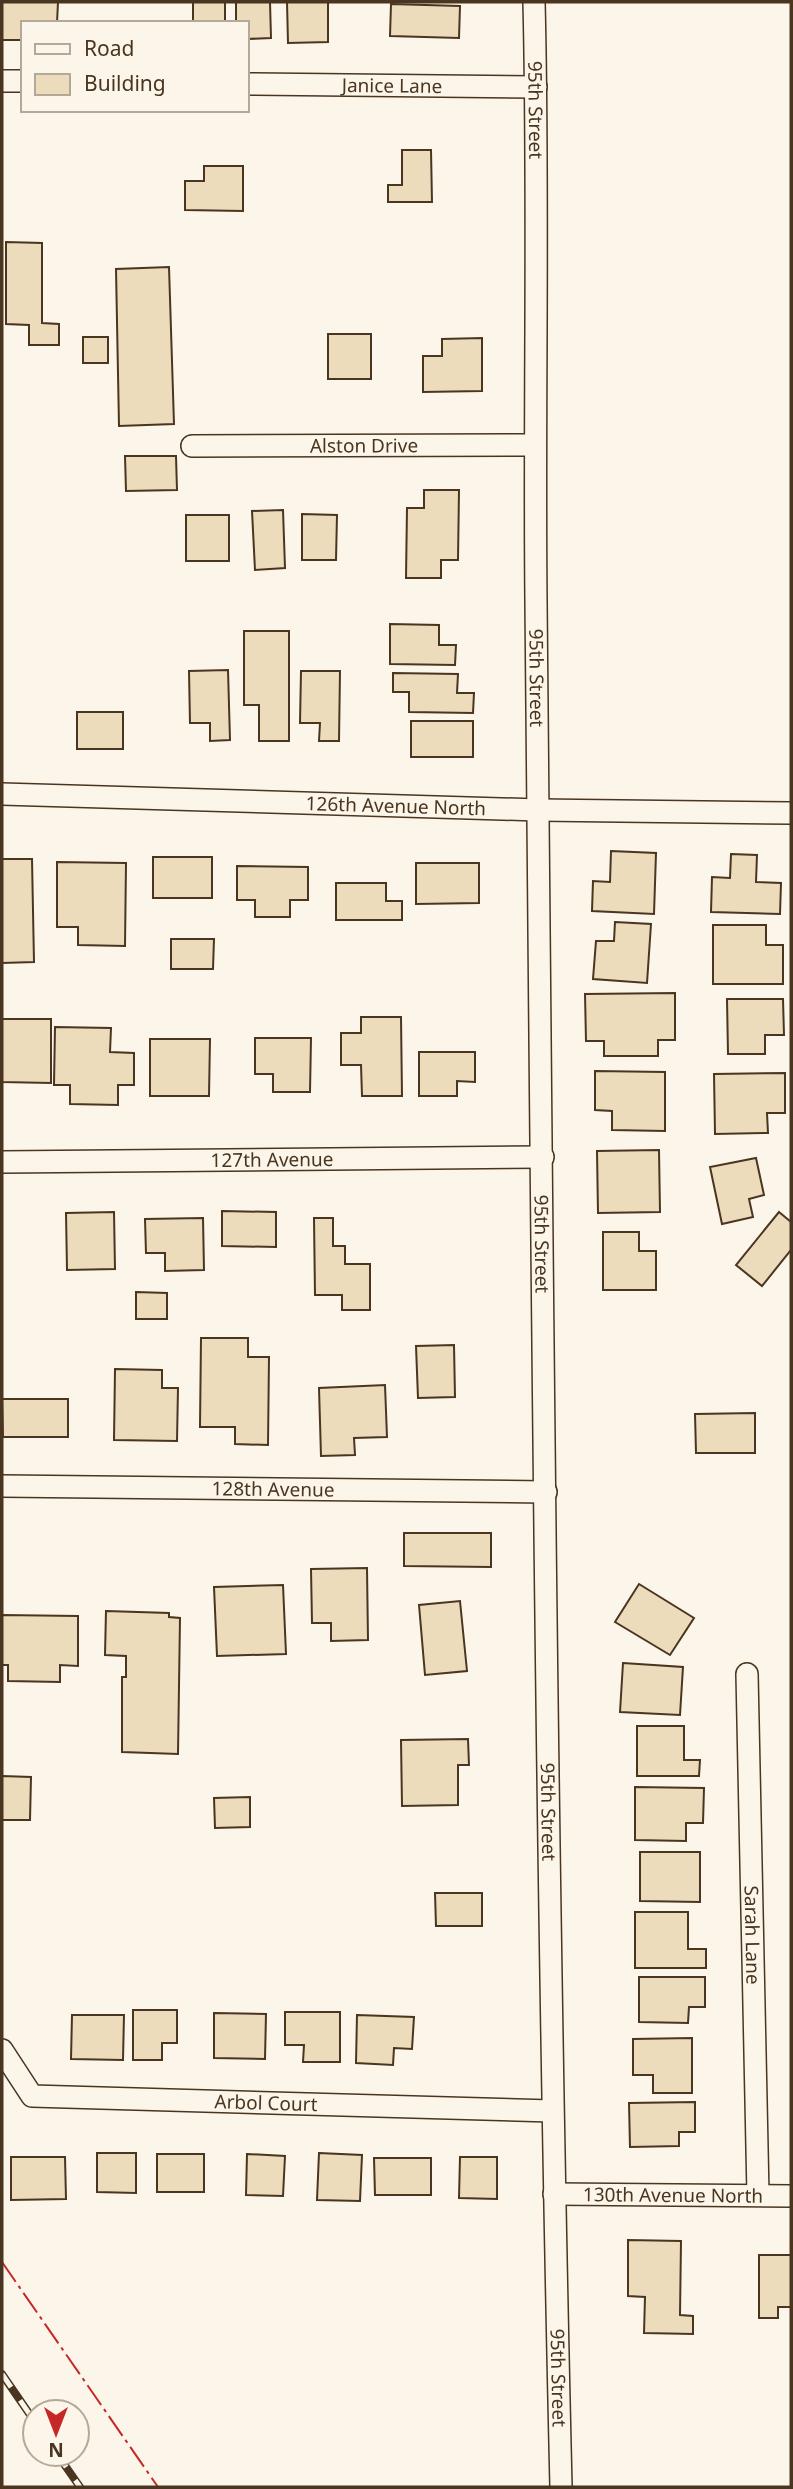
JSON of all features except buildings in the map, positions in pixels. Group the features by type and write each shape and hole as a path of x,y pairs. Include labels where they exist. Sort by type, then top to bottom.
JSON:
{"street":[{"name":"95th Street","path":"534,2 534,445 552,2111 561,2487"},
{"path":"2,81 21,81"},
{"name":"Janice Lane","path":"248,84 536,87"},
{"name":"Alston Drive","path":"192,446 534,445"},
{"name":"126th Avenue North","path":"2,794 538,810 791,813"},
{"name":"127th Avenue","path":"2,1162 542,1157"},
{"name":"128th Avenue","path":"2,1486 546,1492"},
{"name":"Sarah Lane","path":"747,1674 758,2195"},
{"name":"Arbol Court","path":"2,2050 32,2096 552,2111"},
{"name":"130th Avenue North","path":"554,2194 791,2196"}],"railway":[{"path":"2,2374 21,2402"},
{"path":"67,2468 80,2487"}],"power":[{"path":"2,2262 158,2487"}]}
